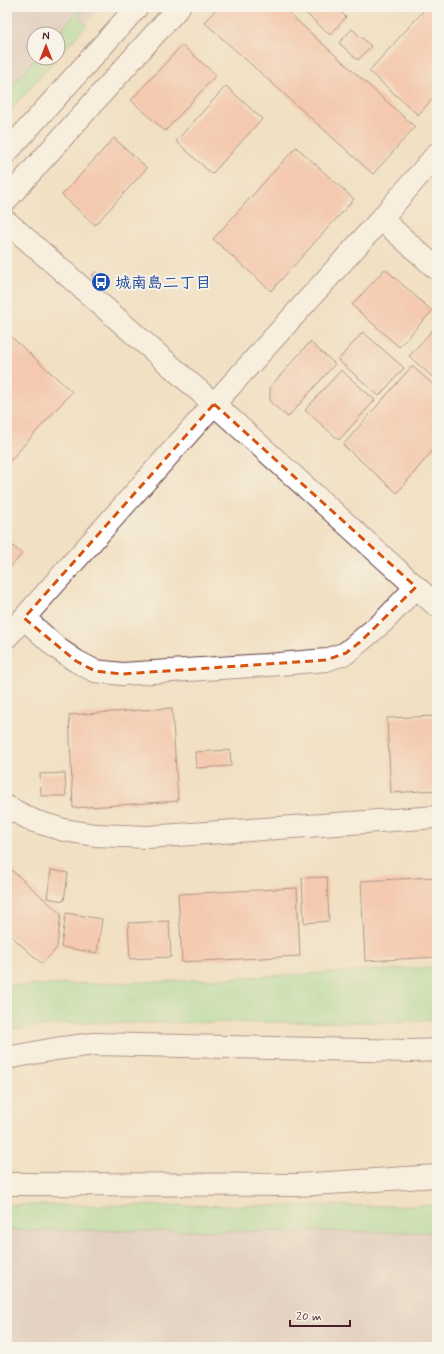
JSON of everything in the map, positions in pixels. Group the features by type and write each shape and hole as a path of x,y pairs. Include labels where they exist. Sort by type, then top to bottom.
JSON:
{"street":[{"path":"7,152 137,7"},
{"path":"7,200 179,7"},
{"path":"7,637 381,219 437,154"},
{"path":"381,219 437,269"},
{"path":"7,222 214,404 437,606"},
{"path":"24,618 57,648 76,662 95,671 122,674 267,665 326,660 346,653 384,621 416,587"},
{"path":"7,807 34,821 64,830 95,835 148,837 437,817"},
{"path":"7,1058 55,1049 94,1044 412,1051 437,1050"},
{"path":"412,1051 437,1046"},
{"path":"7,1174 34,1184"},
{"path":"7,1184 298,1185 437,1176"}],"highlighted area":[{"path":"214,404 416,587 360,642 346,653 326,660 122,674 95,671 76,661 24,618"}],"shaded area":[{"path":"7,7 101,7 66,46 66,26 26,26 26,66 49,66 7,113"},
{"path":"7,1230 437,1232 437,1347 7,1347"}],"green space":[{"path":"82,7 87,7 78,17 87,25 66,48 65,26"},
{"path":"29,66 50,66 7,114 7,91"},
{"path":"437,967 437,1019 399,1022 64,1023 20,1029 7,1029 7,986 178,981"},
{"path":"437,1204 437,1232 7,1230 7,1205 417,1206"}],"building":[{"path":"218,7 282,7 415,127 373,174 204,22"},
{"path":"299,7 336,7 346,17 330,35"},
{"path":"427,7 437,7 437,94 418,115 369,71"},
{"path":"352,29 371,46 358,60 339,43"},
{"path":"182,45 216,75 165,131 131,100"},
{"path":"226,86 262,119 212,174 176,141"},
{"path":"114,138 147,168 95,225 62,195"},
{"path":"296,147 354,199 271,291 213,239"},
{"path":"385,269 432,311 399,347 352,305"},
{"path":"96,271 105,279 102,283 92,275"},
{"path":"437,325 437,381 409,356"},
{"path":"363,332 404,368 379,396 338,360"},
{"path":"7,333 72,392 7,464"},
{"path":"310,342 335,364 288,417 270,402 270,387"},
{"path":"412,366 437,388 437,454 433,450 397,493 343,445"},
{"path":"341,370 375,400 339,440 305,410"},
{"path":"7,541 22,554 7,571"},
{"path":"172,708 178,801 73,808 69,715"},
{"path":"437,716 437,790 391,793 387,718"},
{"path":"230,750 231,766 196,768 195,752"},
{"path":"65,773 66,796 41,796 40,774"},
{"path":"7,866 61,914 57,948 42,964 7,932"},
{"path":"51,870 68,873 64,901 47,898"},
{"path":"327,877 329,921 304,923 302,878"},
{"path":"437,877 437,957 365,961 361,881"},
{"path":"297,888 300,956 182,962 178,894"},
{"path":"66,913 102,919 97,953 61,947"},
{"path":"169,921 171,957 130,959 128,923"}],"place":[{"name":"城南島二丁目","path":"101,282"}]}
